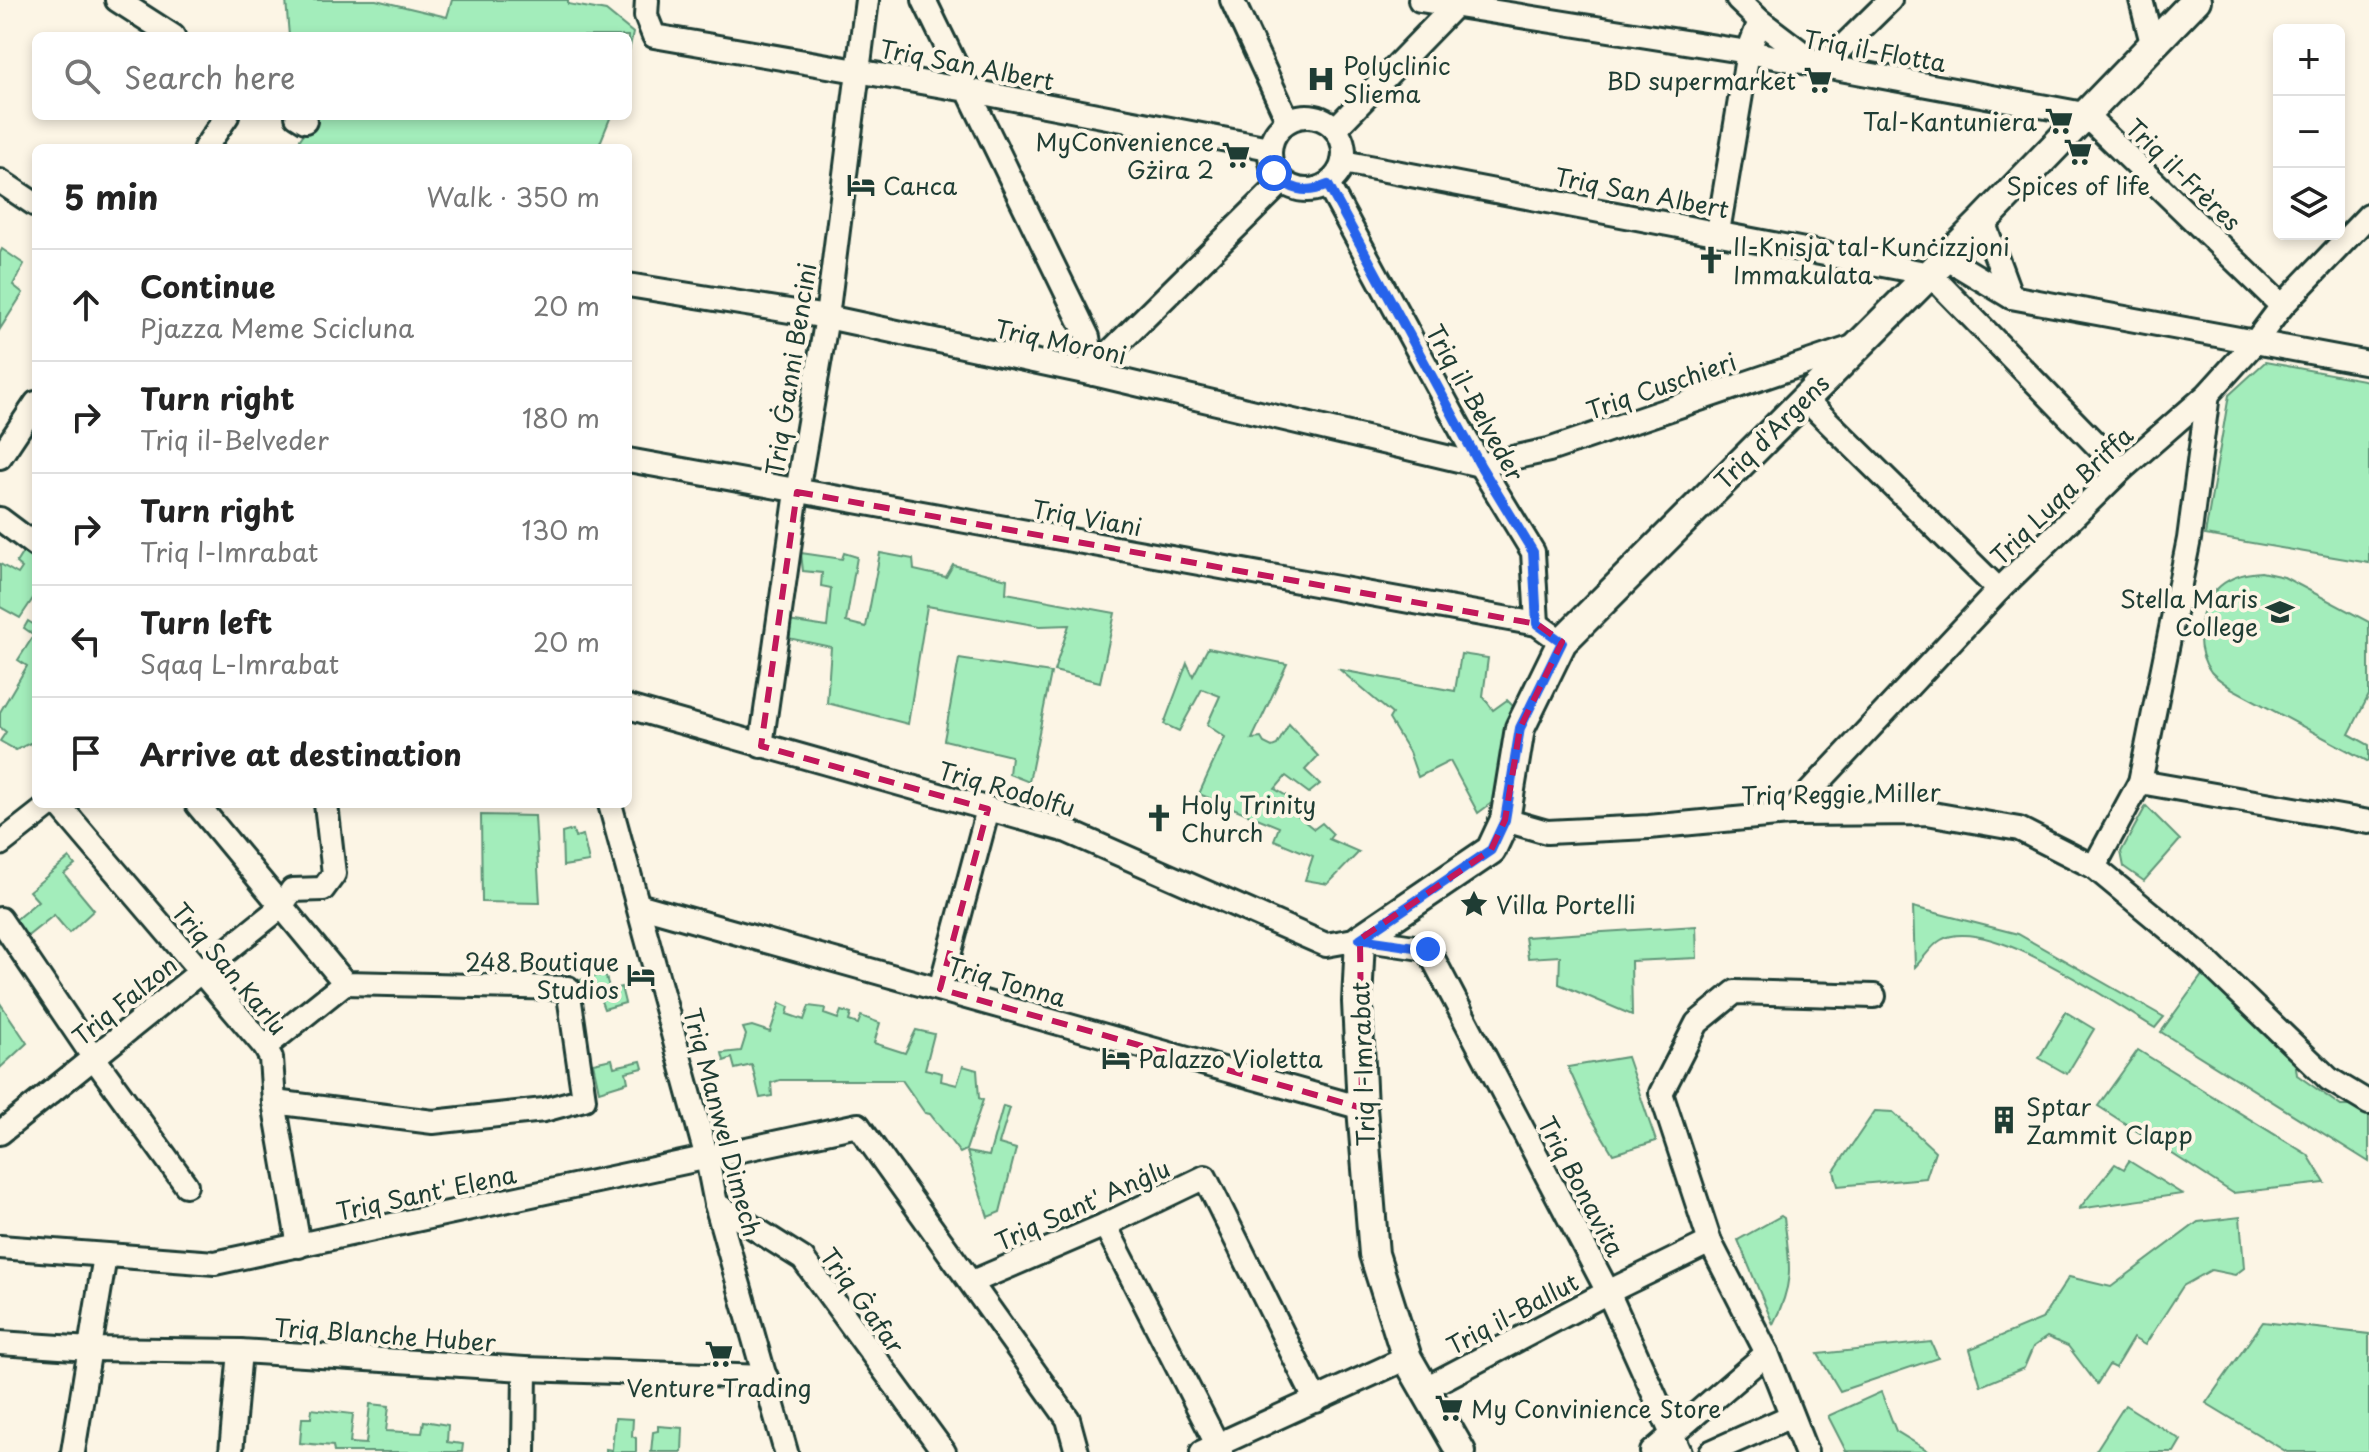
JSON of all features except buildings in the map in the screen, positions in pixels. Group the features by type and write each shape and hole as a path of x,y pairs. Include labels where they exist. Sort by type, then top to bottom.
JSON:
{"main road":[{"name":"Triq d'Argens","path":"1562,642 1857,345 1941,274 1983,221 2196,0"},
{"path":"1360,939 1491,850 1505,820 1520,728 1562,642"},
{"name":"Triq l-Imrabat","path":"1360,939 1357,1002 1374,1254 1407,1358 1461,1452"}],"street":[{"path":"117,0 167,32"},
{"name":"Triq San Albert","path":"647,0 646,16 654,36 859,70 1269,148"},
{"name":"Triq Ġanni Bencini","path":"761,746 797,492 827,317 867,0"},
{"path":"924,0 1088,337 1094,374"},
{"path":"1232,0 1288,121"},
{"name":"Triq il-Flotta","path":"1420,0 1458,3 1748,52 2084,114"},
{"path":"1738,0 1760,21 1822,67 1890,0"},
{"path":"2141,0 2152,43"},
{"path":"1335,129 1458,3"},
{"path":"1718,232 1748,52 1760,21"},
{"name":"Triq il-Frères","path":"2084,114 2282,306"},
{"path":"1300,116 1313,117 1335,129 1341,139 1343,162 1337,176 1328,185 1305,191 1282,182 1274,173 1269,148 1275,132 1288,121 1300,116"},
{"path":"208,144 224,120"},
{"name":"Triq San Albert","path":"1343,162 1941,274 2011,297 2369,363"},
{"path":"0,181 32,202"},
{"path":"1094,374 1113,349 1282,182"},
{"name":"Triq il-Belveder","path":"1328,185 1480,465 1533,552 1537,624"},
{"name":"Triq Luqa Briffa","path":"1789,814 1999,590 2121,470 2208,394 2255,342 2282,306 2369,215"},
{"path":"1983,221 2011,297"},
{"path":"1941,274 2121,470"},
{"name":"Triq San Albert","path":"1941,274 1973,305 2011,297"},
{"name":"Triq Moroni","path":"632,286 827,317 1094,374 1480,465"},
{"name":"Triq Cuschieri","path":"1480,465 1549,450 1857,345"},
{"path":"2094,867 2140,782 2189,539 2208,394"},
{"path":"1804,398 1999,590"},
{"path":"0,457 32,409"},
{"name":"Triq Viani","path":"632,461 1537,624"},
{"path":"0,519 32,543"},
{"path":"1537,624 1562,642"},
{"name":"Triq Rodolfu","path":"632,708 1067,831 1326,945 1360,939 1428,949"},
{"path":"2140,782 2369,822"},
{"path":"0,844 46,808"},
{"name":"Triq San Karlu","path":"61,808 265,1047 271,1058 274,1102 299,1246"},
{"path":"200,808 345,983"},
{"name":"Triq Falzon","path":"0,1133 281,907 292,890 323,889 334,874 326,808"},
{"name":"Triq Manwel Dimech","path":"611,808 638,905 677,1071 707,1158 716,1204 786,1452"},
{"path":"940,989 988,809"},
{"name":"Triq Reggie Miller","path":"1505,820 1547,832 1649,827 1789,814 1927,813 2019,829 2094,867 2198,953 2329,1079 2369,1103"},
{"name":"Triq Tonna","path":"638,905 1362,1108"},
{"path":"0,919 94,1058 186,1185"},
{"name":"Triq Bonavita","path":"1428,949 1608,1292 1676,1443"},
{"path":"265,1047 345,983 568,988 584,1099 544,1110 433,1122 274,1102"},
{"path":"1806,1452 1767,1353 1710,1242 1661,1093 1697,1023 1735,992 1874,996"},
{"name":"Triq Sant' Elena","path":"0,1247 215,1263 858,1125 972,1282"},
{"name":"Triq Sant' Anġlu","path":"972,1282 1105,1225 1205,1177 1316,1401"},
{"name":"Triq Ġafar","path":"716,1204 803,1259 944,1452"},
{"path":"1105,1225 1214,1450 1407,1358"},
{"name":"Triq il-Ballut","path":"1424,1389 1710,1242"},
{"path":"73,1452 105,1256"},
{"path":"972,1282 1068,1419 1077,1452"},
{"name":"Triq Blanche Huber","path":"0,1343 90,1349 240,1351 525,1369 766,1377"},
{"path":"231,1452 240,1351"},
{"path":"1652,1452 1676,1443 1767,1353"},
{"path":"524,1452 525,1369"},
{"path":"1711,1452 1791,1416"}],"highlighted area":[{"path":"797,492 1537,624 1562,642 1520,728 1505,820 1491,850 1360,939 1362,1108 940,989 988,809 761,746"}],"green space":[{"path":"286,0 376,0 447,17 452,0 568,0 568,4 606,11 632,32 289,32"},
{"path":"313,120 609,120 600,144 297,144"},
{"path":"2,249 24,264 13,285 23,293 0,329 0,253"},
{"path":"2265,362 2369,381 2369,563 2205,535 2229,395"},
{"path":"23,552 32,558 32,600 20,618 0,607 0,564 18,574 22,568 16,563"},
{"path":"801,553 842,559 844,553 857,557 846,622 866,627 880,553 913,559 914,570 946,577 953,565 1007,579 1006,593 1115,613 1100,682 1054,671 1069,625 1040,626 927,606 908,724 827,703 831,647 788,638 788,621 827,627 831,588 821,586 822,573 803,571"},
{"path":"2261,572 2284,577 2369,622 2369,695 2349,734 2369,745 2369,762 2231,688 2213,674 2206,663 2200,631 2210,599 2220,586 2231,579"},
{"path":"28,621 32,624 32,634 24,628"},
{"path":"32,638 32,745 30,743 16,750 0,741 6,732 0,727 0,712 27,666 18,660"},
{"path":"1208,648 1287,664 1252,739 1261,738 1272,747 1277,745 1289,724 1318,756 1305,770 1320,784 1309,793 1286,776 1275,789 1298,803 1290,810 1314,829 1322,823 1333,834 1329,839 1359,852 1328,884 1305,880 1313,856 1274,840 1279,827 1199,794 1225,737 1207,725 1220,696 1202,689 1179,731 1164,724 1187,663 1193,676"},
{"path":"1461,654 1488,658 1483,696 1493,710 1507,700 1517,710 1493,802 1478,813 1450,761 1418,777 1409,752 1389,719 1392,714 1340,670 1455,691"},
{"path":"959,659 1051,673 1029,782 1009,774 1011,756 944,740"},
{"path":"2146,806 2180,840 2144,881 2124,867 2121,852"},
{"path":"481,815 535,816 540,903 482,902"},
{"path":"573,830 575,837 583,835 589,862 563,866 562,833"},
{"path":"69,858 75,865 64,874 94,910 69,933 54,915 24,939 13,922 38,901 29,891"},
{"path":"1913,907 2018,934 2164,1017 2155,1028 2050,964 1988,939 1962,935 1941,940 1915,967"},
{"path":"1696,926 1697,958 1631,961 1632,1015 1559,984 1560,956 1528,958 1525,937"},
{"path":"2205,971 2295,1060 2297,1075 2341,1106 2357,1106 2369,1113 2369,1162 2161,1032"},
{"path":"605,974 610,990 621,987 625,1003 604,1009 598,993 583,997 580,980"},
{"path":"0,1003 27,1043 0,1068"},
{"path":"780,1003 789,1007 787,1014 804,1020 809,1006 825,1008 824,1014 838,1019 841,1011 851,1014 849,1021 858,1024 861,1016 880,1023 874,1043 905,1053 916,1030 934,1034 925,1069 942,1073 941,1081 957,1085 963,1066 977,1070 979,1098 983,1100 966,1150 960,1153 930,1114 925,1113 902,1080 780,1080 771,1083 772,1096 760,1098 752,1065 735,1069 732,1058 724,1061 722,1053 741,1051 746,1035 743,1028 752,1026 770,1032"},
{"path":"2066,1012 2094,1029 2067,1074 2039,1058"},
{"path":"2138,1050 2308,1155 2325,1183 2233,1193 2098,1106"},
{"path":"1627,1057 1656,1141 1613,1154 1589,1114 1568,1067"},
{"path":"612,1059 614,1067 641,1061 643,1068 626,1072 628,1082 599,1091 593,1063"},
{"path":"1003,1106 1010,1108 999,1144 1016,1149 1000,1212 988,1217 967,1152 989,1156"},
{"path":"1875,1111 1893,1112 1935,1151 1926,1178 1838,1186 1834,1171"},
{"path":"2129,1161 2182,1194 2079,1209 2115,1164 2124,1169"},
{"path":"1781,1216 1784,1218 1789,1272 1785,1296 1773,1324 1738,1240"},
{"path":"2240,1217 2244,1268 2235,1275 2211,1270 2183,1286 2145,1345 2133,1338 2115,1368 2109,1365 2097,1384 2068,1346 2047,1337 2033,1347 2024,1368 1981,1386 1970,1349 2042,1319 2069,1277 2111,1287 2198,1222"},
{"path":"2263,1322 2369,1334 2369,1452 2287,1452 2206,1403"},
{"path":"1931,1342 1938,1358 1840,1391 1818,1354"},
{"path":"1881,1392 1896,1431 1930,1452 1846,1451 1828,1416"},
{"path":"370,1404 389,1406 386,1431 422,1433 424,1421 448,1425 447,1442 463,1444 462,1452 334,1452 333,1446 300,1443 302,1418 311,1418 312,1409 353,1414 350,1443 366,1444"},
{"path":"2125,1405 2181,1440 2174,1452 2095,1452"},
{"path":"615,1418 633,1419 632,1436 636,1438 636,1452 606,1452 606,1449 612,1450"},
{"path":"658,1426 683,1428 682,1452 651,1452 653,1432 658,1431"}],"place":[{"name":"Polyclinic Sliema","path":"1321,79"},
{"name":"BD supermarket","path":"1818,80"},
{"name":"Tal-Kantuniera","path":"2059,121"},
{"name":"Spices of life","path":"2078,152"},
{"name":"MyConvenience Gżira 2","path":"1236,155"},
{"name":"Санса","path":"861,185"},
{"name":"Il-Knisja tal-Kunċizzjoni Immakulata","path":"1711,260"},
{"name":"Stella Maris College","path":"2280,612"},
{"name":"Holy Trinity Church","path":"1159,818"},
{"name":"Villa Portelli","path":"1474,904"},
{"name":"248 Boutique Studios","path":"641,975"},
{"name":"Palazzo Violetta","path":"1116,1058"},
{"name":"Sptar Zammit Clapp","path":"2004,1120"},
{"name":"Venture Trading","path":"719,1354"},
{"name":"My Convinience Store","path":"1449,1408"}],"route":[{"path":"1274,173 1282,182 1305,191 1328,185 1480,465 1533,552 1537,624 1562,642 1520,728 1505,820 1491,850 1360,939 1428,949"}]}
